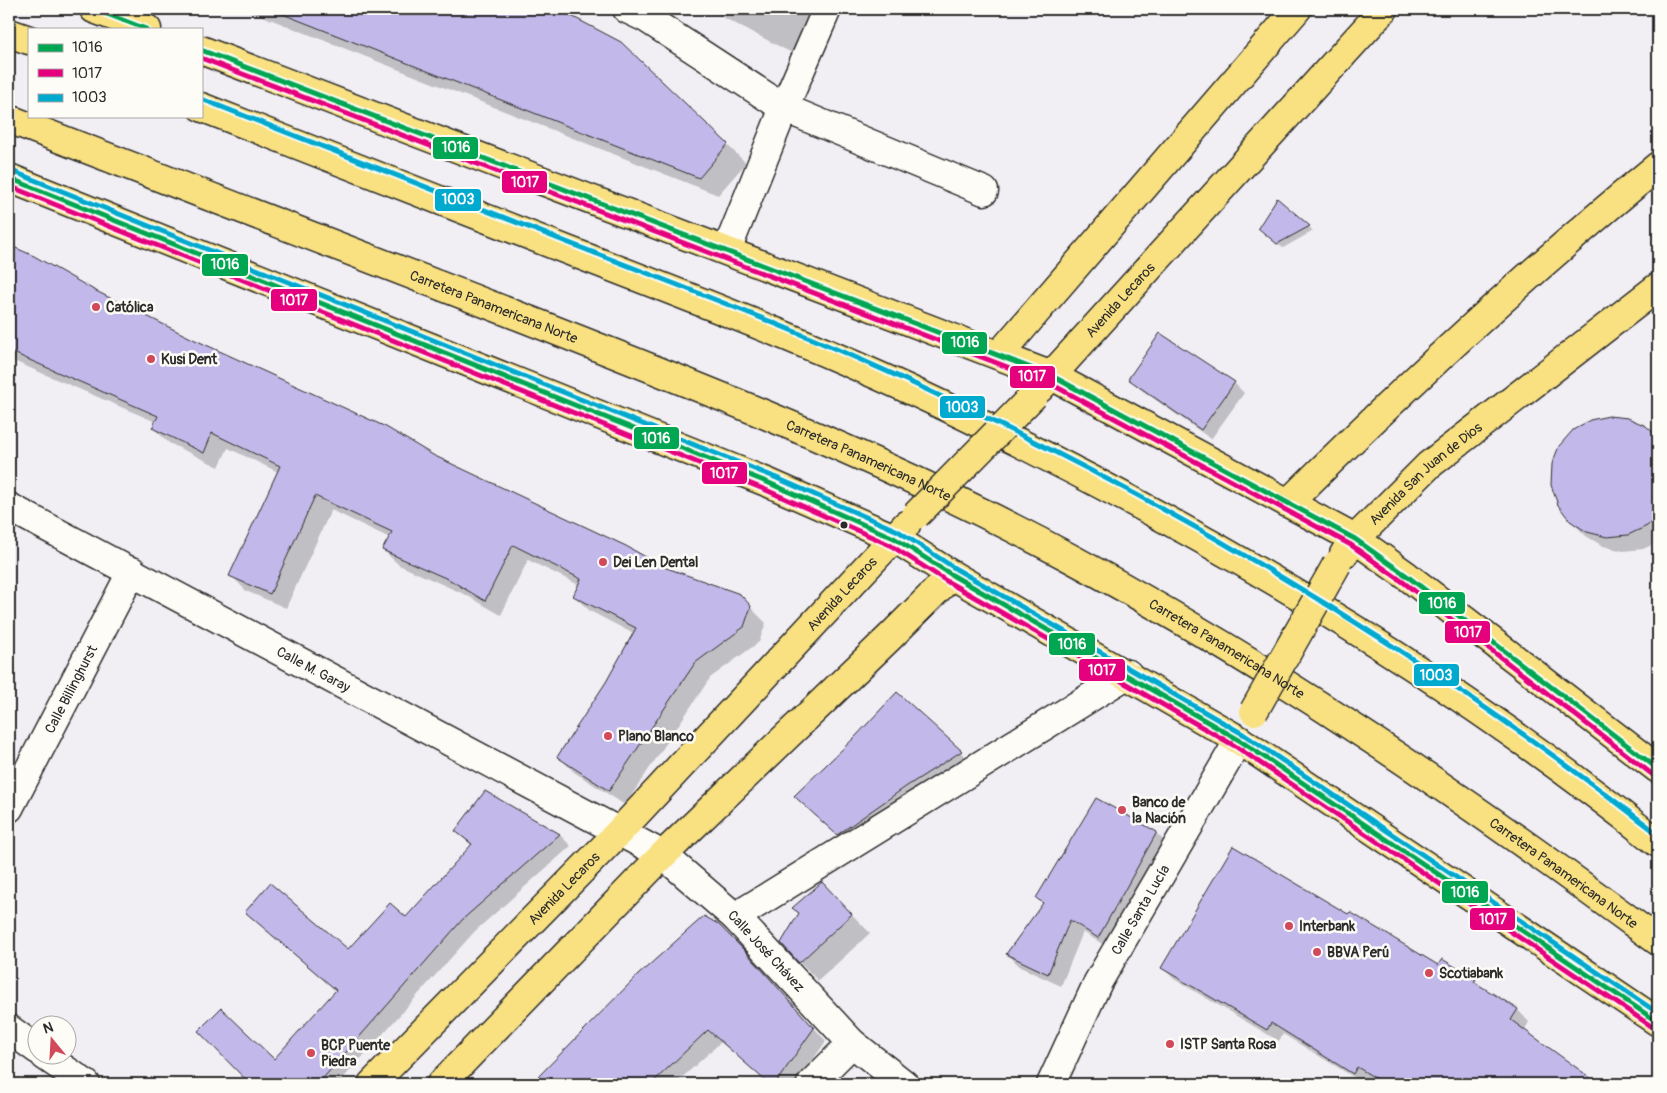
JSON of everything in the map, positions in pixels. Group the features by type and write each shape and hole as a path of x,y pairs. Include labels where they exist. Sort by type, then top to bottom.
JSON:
{"main road":[{"path":"94,9 144,28"},
{"path":"999,355 1297,9"},
{"name":"Avenida Lecaros","path":"372,1084 619,832 843,595 894,538 1043,385 1384,9"},
{"path":"9,32 28,40"},
{"path":"202,50 999,355 1043,385 1288,503 1354,539 1407,576 1658,769"},
{"path":"202,107 671,290 830,355 963,415 1084,476 1186,530 1377,642 1554,763 1658,843"},
{"name":"Carretera Panamericana Norte","path":"9,118 715,394 858,455 1036,540 1155,605 1333,712 1496,823 1658,941"},
{"path":"1288,503 1398,394 1612,203 1658,166"},
{"path":"9,178 769,483 894,538 952,575 1128,674 1239,740 1658,1022"},
{"name":"Avenida San Juan de Dios","path":"1239,740 1337,564 1354,539 1429,465 1658,287"},
{"path":"442,1084 664,855 952,575"}],"street":[{"path":"627,9 646,18 784,108 984,190"},
{"path":"727,250 784,108 827,9"},
{"name":"Calle M. Garay","path":"9,507 619,832"},
{"name":"Calle Billinghurst","path":"9,808 132,571"},
{"path":"735,917 1128,674"},
{"name":"Calle Santa Lucía","path":"1051,1084 1098,982 1239,740"},
{"name":"Calle José Chávez","path":"619,832 664,855 735,917 852,1043 904,1084"},
{"path":"9,1029 28,1043"},
{"path":"811,1084 852,1043"},
{"path":"60,1066 86,1084"}],"building":[{"path":"276,9 558,9 621,42 728,144 699,178 275,11"},
{"path":"1277,198 1310,226 1277,244 1258,228"},
{"path":"9,245 34,256 94,290 193,339 386,427 433,455 626,546 664,567 740,594 751,606 744,627 695,663 609,791 557,757 606,682 636,628 573,596 581,579 513,545 485,601 450,580 382,550 392,532 315,496 270,594 229,576 280,466 212,433 204,453 152,428 158,416 9,351"},
{"path":"1160,333 1235,382 1201,430 1128,379"},
{"path":"1609,416 1628,418 1646,426 1658,437 1658,515 1647,526 1628,535 1607,537 1587,532 1570,521 1558,505 1551,485 1552,464 1559,446 1573,430 1590,420"},
{"path":"897,692 962,751 907,786 837,835 794,796 856,736"},
{"path":"485,791 560,834 463,919 318,1084 250,1084 198,1031 221,1008 274,1059 336,990 245,912 270,883 348,949 390,903 406,917 472,844 455,831"},
{"path":"1096,798 1157,832 1098,938 1070,920 1048,974 1006,954 1043,903 1036,898"},
{"path":"1233,846 1348,914 1350,912 1438,965 1442,959 1476,979 1474,982 1518,1009 1511,1020 1599,1084 1385,1084 1357,1067 1353,1074 1271,1023 1267,1030 1161,968"},
{"path":"822,882 852,914 799,963 781,943 799,913 792,908"},
{"path":"704,916 718,924 746,952 814,1028 775,1084 769,1084 708,1030 651,1084 531,1084 638,975"}],"transit line":[{"name":"1016","path":"94,9 143,28"},
{"name":"1016","path":"202,50 1052,376 1355,539 1407,576 1658,769"},
{"name":"1017","path":"202,58 1049,383 1351,545 1403,582 1653,775"},
{"name":"1003","path":"204,100 797,333 880,368 1019,434 1115,483 1209,535 1394,647 1484,706 1658,834"},
{"name":"1003","path":"12,171 772,476 898,531 956,569 1243,734 1658,1013"},
{"name":"1016","path":"9,178 769,483 894,538 952,575 1239,740 1658,1022"},
{"name":"1017","path":"9,186 766,490 890,545 948,582 1235,746 1654,1028"}],"place":[{"name":"Católica","path":"96,307"},
{"name":"Kusi Dent","path":"151,359"},
{"name":"Dei Len Dental","path":"603,562"},
{"name":"Plano Blanco","path":"608,736"},
{"name":"Banco de la Nación","path":"1122,810"},
{"name":"Interbank","path":"1289,926"},
{"name":"BBVA Perú","path":"1317,952"},
{"name":"Scotiabank","path":"1429,973"},
{"name":"ISTP Santa Rosa","path":"1170,1044"},
{"name":"BCP Puente Piedra","path":"311,1053"}]}
